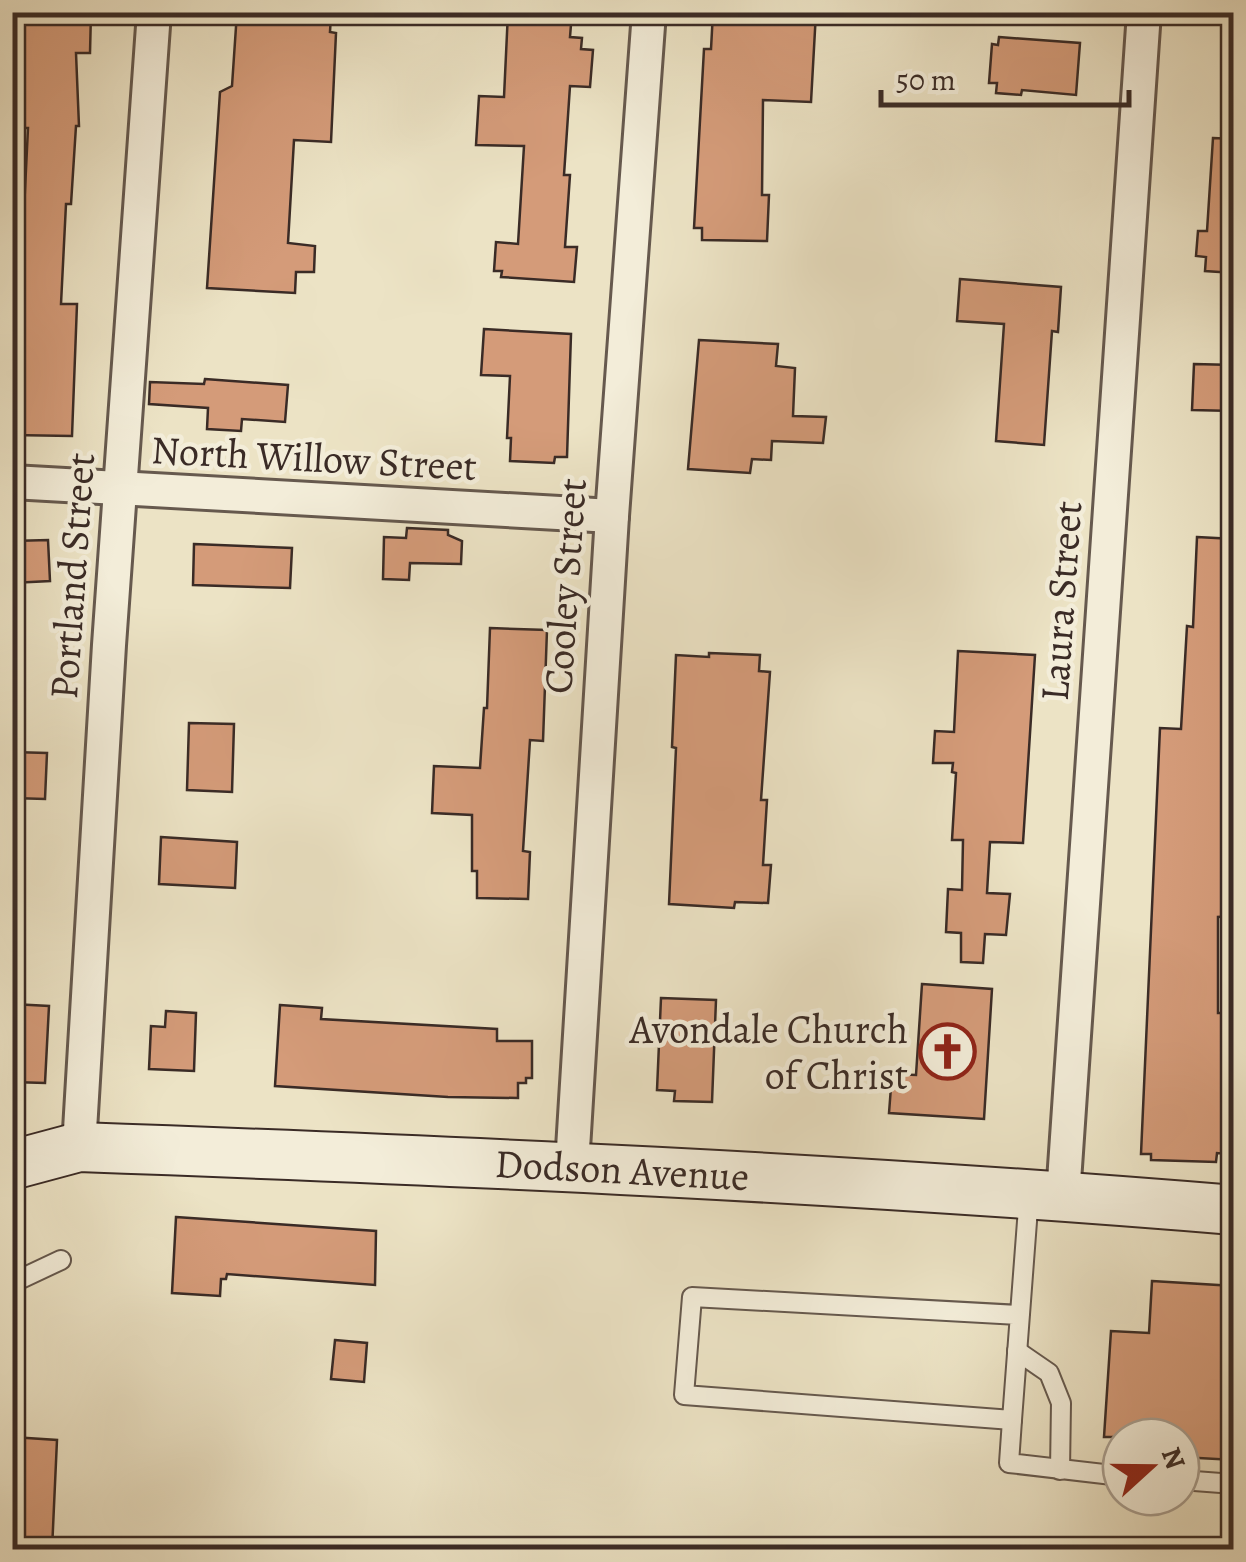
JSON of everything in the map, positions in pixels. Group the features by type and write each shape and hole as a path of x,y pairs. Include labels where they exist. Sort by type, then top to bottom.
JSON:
{"main road":[{"name":"Dodson Avenue","path":"12,1165 79,1146 572,1165 1234,1210"}],"street":[{"name":"Portland Street","path":"79,1146 154,12"},
{"name":"Cooley Street","path":"572,1165 612,516 650,12"},
{"name":"Laura Street","path":"1046,1195 1144,12"},
{"name":"North Willow Street","path":"12,482 612,516"}],"lane":[{"path":"1046,1195 1020,1316 1009,1464 1101,1474"},
{"path":"12,1284 61,1260"},
{"path":"1012,1420 684,1395 685,1376 692,1298 1020,1316"},
{"path":"1016,1352 1049,1373 1061,1404 1060,1470"},
{"path":"1201,1482 1234,1484"}],"building":[{"path":"12,12 91,12 90,53 76,53 79,126 71,204 66,204 61,304 77,304 72,436 12,435 12,230 23,231 28,128 12,128"},
{"path":"237,12 331,15 330,32 336,33 331,142 294,140 288,243 315,246 314,272 296,272 295,293 207,288 220,92 232,86"},
{"path":"508,12 572,12 570,37 582,38 581,49 593,50 590,87 570,86 564,175 570,175 565,247 577,247 574,282 501,277 502,271 494,271 496,242 518,244 524,146 476,145 479,96 504,97"},
{"path":"713,12 816,12 811,102 763,100 762,195 769,195 767,241 702,240 702,228 694,228 704,49 711,49"},
{"path":"999,37 1080,43 1076,95 1022,90 1021,95 996,93 997,83 989,83 992,44 998,45"},
{"path":"1213,138 1234,139 1234,273 1205,271 1206,257 1196,256 1198,231 1207,231"},
{"path":"960,279 1061,287 1058,332 1052,331 1044,445 996,441 1004,324 957,321"},
{"path":"484,329 571,334 567,457 555,457 554,463 510,461 510,376 481,375"},
{"path":"699,340 778,344 776,366 795,368 793,416 826,417 823,443 772,441 771,460 752,459 750,473 688,469"},
{"path":"1194,364 1234,365 1234,411 1192,410"},
{"path":"205,379 288,385 285,422 242,419 241,431 207,429 208,408 149,404 150,382 204,384"},
{"path":"407,528 448,530 448,535 462,541 461,564 410,563 409,580 383,579 384,537 406,538"},
{"path":"1197,537 1234,539 1227,730 1228,755 1234,755 1234,916 1218,917 1218,1013 1224,1013 1222,1068 1230,1068 1228,1154 1217,1153 1216,1162 1151,1160 1151,1154 1141,1154 1160,728 1181,729 1187,626 1193,627"},
{"path":"48,540 50,581 12,583 12,541"},
{"path":"194,544 292,548 290,588 193,585"},
{"path":"490,628 547,630 543,741 530,740 523,851 530,852 528,899 477,898 477,871 472,871 472,815 432,813 434,766 480,768"},
{"path":"958,651 1035,655 1023,843 990,842 987,893 1010,894 1006,935 985,934 983,963 961,962 961,933 946,932 948,889 962,890 963,840 952,840 956,773 952,772 953,763 933,763 935,731 954,732"},
{"path":"709,653 760,655 759,671 770,672 761,800 767,800 763,865 771,865 768,903 735,902 734,908 669,904 676,655 709,657"},
{"path":"189,723 234,724 232,792 187,790"},
{"path":"12,752 47,753 45,799 12,798"},
{"path":"161,837 237,842 235,888 159,884"},
{"path":"922,984 992,989 984,1119 889,1113 892,1074 916,1075"},
{"path":"661,998 716,1000 712,1102 674,1101 675,1091 657,1090"},
{"path":"12,1004 49,1006 45,1083 12,1082"},
{"path":"280,1005 322,1008 321,1019 497,1029 497,1041 532,1041 532,1078 518,1083 518,1098 275,1086"},
{"path":"166,1011 196,1013 194,1071 149,1069 151,1026 165,1027"},
{"path":"176,1217 376,1231 375,1285 227,1274 226,1279 221,1279 220,1296 172,1293"},
{"path":"1152,1281 1234,1286 1234,1460 1201,1458 1201,1417 1105,1417 1111,1331 1149,1333"},
{"path":"335,1340 367,1343 364,1382 331,1379"},
{"path":"12,1437 57,1440 52,1550 12,1550"}],"place":[{"name":"Avondale Church of Christ","path":"947,1052"}]}
